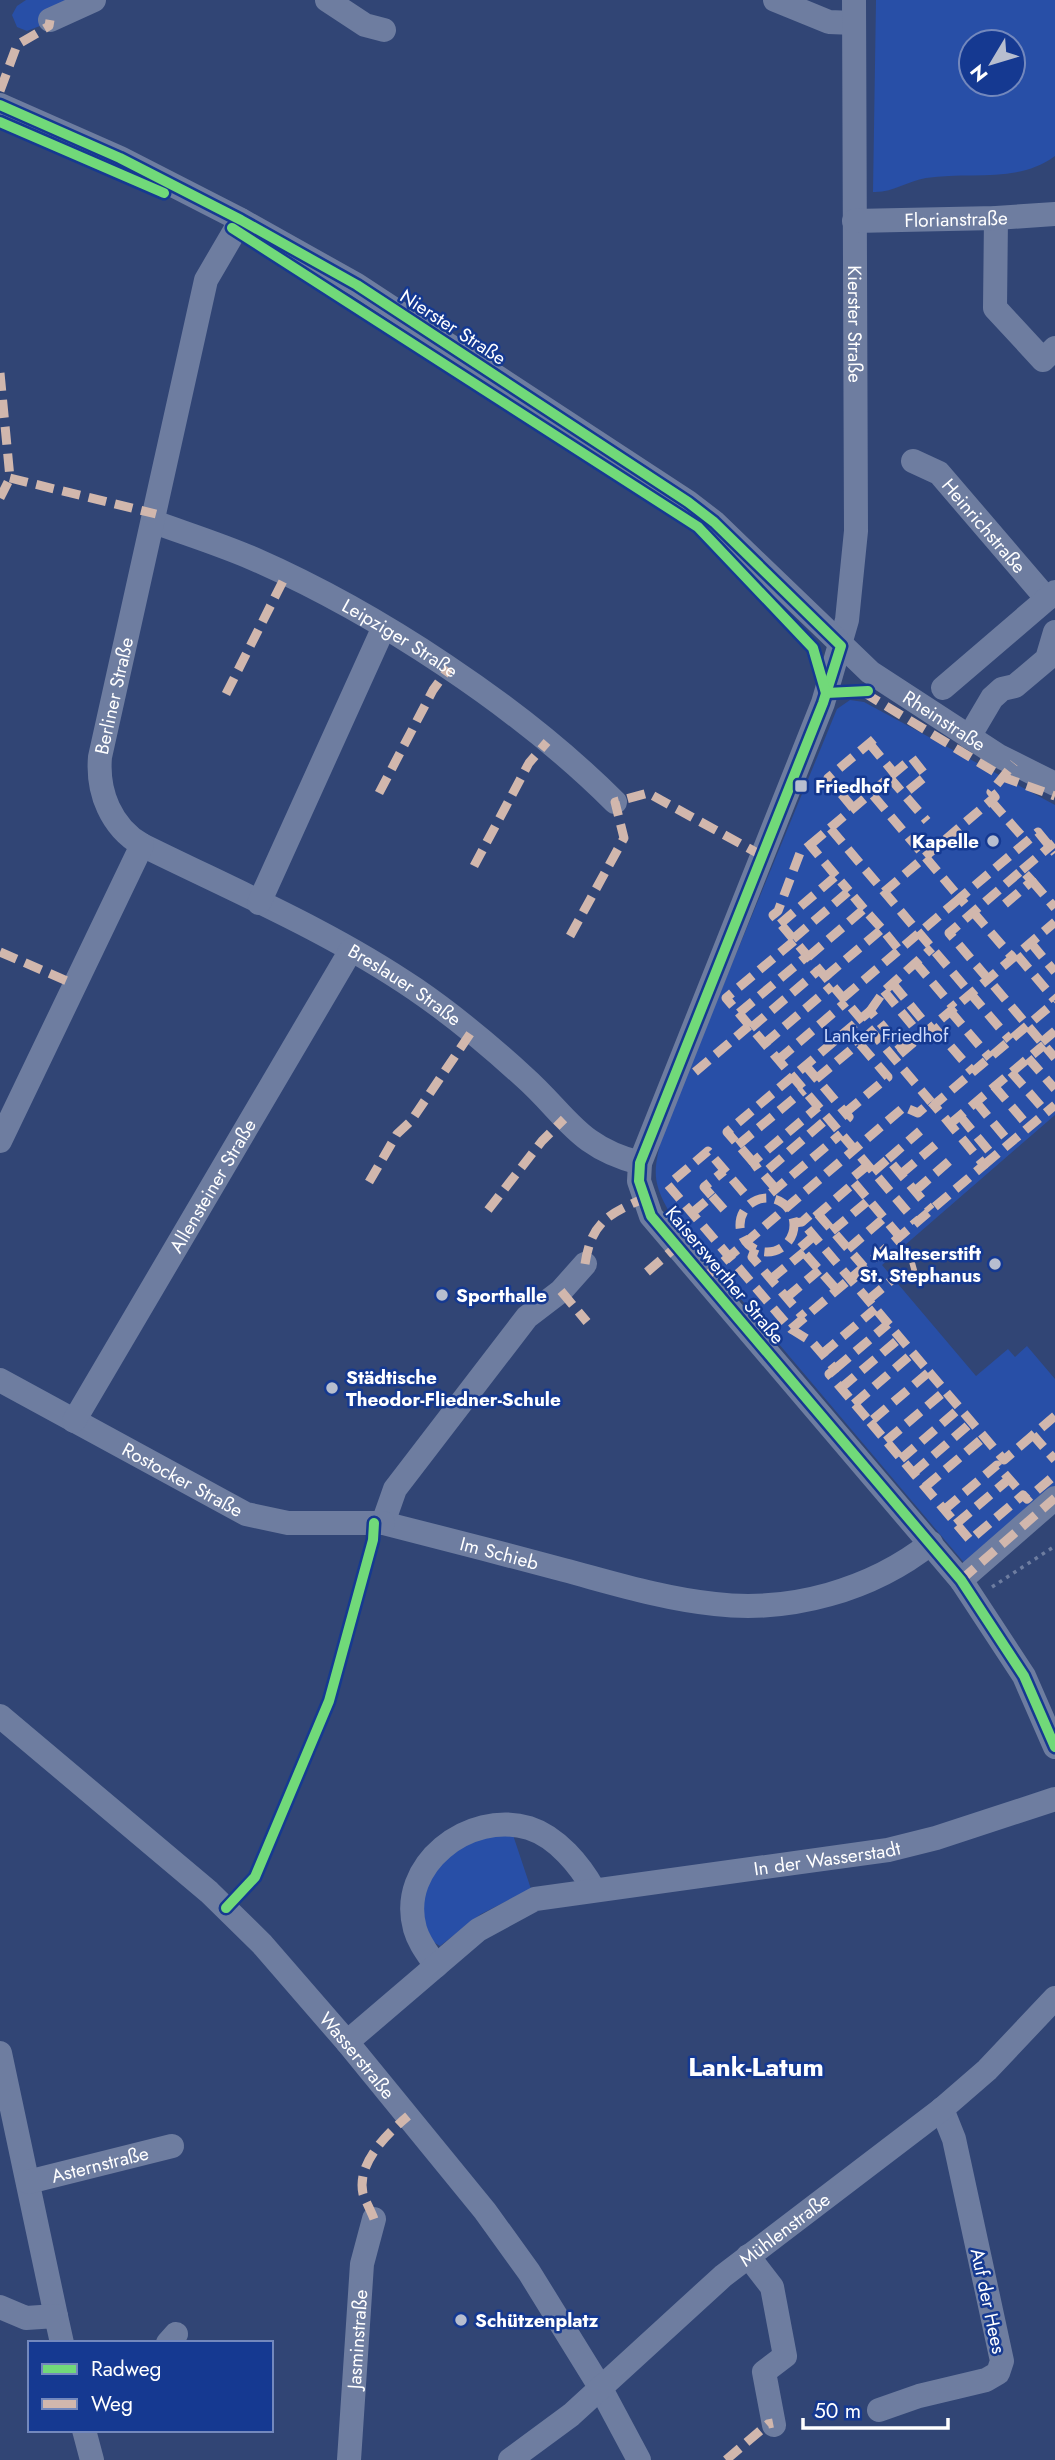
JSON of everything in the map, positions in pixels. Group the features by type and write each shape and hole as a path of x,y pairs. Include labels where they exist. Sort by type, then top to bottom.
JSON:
{"street":[{"path":"50,20 94,0"},
{"path":"327,0 365,25 384,30"},
{"path":"775,0 829,22 854,11"},
{"name":"Kierster Straße","path":"841,646 852,592 856,530 854,11"},
{"name":"Nierster Straße","path":"0,105 120,158 241,220 357,285 688,502 714,522 841,646"},
{"name":"Florianstraße","path":"854,220 996,218 1055,214"},
{"path":"996,218 995,308 1043,360 1055,348"},
{"name":"Berliner Straße","path":"142,845 127,836 106,804 98,779 100,757 206,280 241,220"},
{"name":"Heinrichstraße","path":"913,461 939,473 1051,595 943,688"},
{"name":"Leipziger Straße","path":"154,522 254,559 449,668 580,767 615,802"},
{"path":"259,903 383,629"},
{"path":"969,737 992,698 1002,689 1014,686 1051,664 1055,632"},
{"name":"Rheinstraße","path":"841,646 870,672 969,737 1055,784"},
{"name":"Kaiserswerther Straße","path":"841,646 823,703 640,1163 639,1181 651,1216 968,1589 1024,1676 1055,1747"},
{"path":"0,1142 142,845"},
{"name":"Breslauer Straße","path":"142,845 351,950 415,989 472,1031 525,1078 586,1141 603,1151 640,1163"},
{"name":"Allensteiner Straße","path":"74,1421 351,950"},
{"path":"383,1523 395,1489 527,1317 561,1291 585,1264"},
{"name":"Rostocker Straße","path":"0,1380 246,1514 288,1523 383,1523"},
{"path":"968,1589 1055,1498"},
{"name":"Im Schieb","path":"383,1523 638,1589 716,1605 776,1604 828,1595 874,1579 931,1543"},
{"name":"Wasserstraße","path":"2,1723 209,1892 262,1944 347,2042 485,2211 529,2272 600,2387 639,2460"},
{"name":"In der Wasserstadt","path":"347,2042 478,1930 535,1899 888,1850 936,1838 1055,1798"},
{"path":"436,1966 420,1941 412,1904 429,1861 444,1845 462,1833 485,1826 530,1828 555,1843 573,1860 594,1890"},
{"name":"Mühlenstraße","path":"510,2460 571,2415 748,2256 942,2109 987,2070 1055,1998"},
{"name":"Asternstraße","path":"1,2064 62,2341"},
{"name":"Auf der Hees","path":"879,2410 919,2396 986,2380 998,2373 1002,2361 954,2139 942,2109"},
{"name":"Asternstraße","path":"28,2182 172,2146"},
{"name":"Jasminstraße","path":"349,2460 362,2264 374,2219"},
{"path":"748,2256 772,2287 785,2356 764,2372 774,2425"},
{"path":"0,2307 26,2318 57,2316"},
{"path":"85,2432 92,2460"}],"path":[{"path":"968,1589 1055,1546"}],"green space":[{"path":"26,0 73,0 45,24 27,31 17,27 12,15 17,6"},
{"path":"876,0 1055,0 1055,156 1025,170 993,175 926,178 887,191 873,192"},
{"name":"Lanker Friedhof","path":"850,700 864,702 1055,805 1055,1115 882,1265 976,1376 1008,1349 1015,1357 1027,1346 1055,1379 1055,1487 966,1565 674,1220 657,1185 656,1166 664,1129 837,709"},
{"path":"513,1835 531,1889 481,1914 440,1946 428,1936 423,1922 422,1906 434,1873 456,1847 469,1840"}],"marked path":[{"path":"0,91 17,45 49,26 50,20"},
{"path":"0,373 10,478"},
{"path":"10,478 156,514"},
{"path":"0,498 10,478"},
{"path":"226,694 286,575"},
{"path":"379,793 433,690 449,668"},
{"path":"863,692 1003,777 1055,796"},
{"path":"853,808 828,778 879,735"},
{"path":"474,866 529,763 547,742"},
{"path":"869,743 894,773"},
{"path":"830,828 912,758 926,776 904,794"},
{"path":"884,892 995,797 991,792 1014,763"},
{"path":"889,777 927,821"},
{"path":"570,936 624,838 615,802 648,793 761,855"},
{"path":"843,998 960,898 871,793"},
{"path":"991,801 1027,842"},
{"path":"810,845 830,828 1010,1040"},
{"path":"965,904 960,898 1038,832 1055,853"},
{"path":"1022,870 1054,843"},
{"path":"836,876 810,845 800,853 778,911 773,915 931,1102"},
{"path":"1005,904 1032,881 1022,870 949,933 1055,1058"},
{"path":"780,924 836,876 849,891"},
{"path":"1032,881 1055,908"},
{"path":"793,939 849,891 864,909"},
{"path":"808,957 864,909 882,929"},
{"path":"973,912 1013,958"},
{"path":"900,1054 1055,922"},
{"path":"825,977 882,929 899,950"},
{"path":"794,941 726,998 916,1222"},
{"path":"1031,943 1055,972"},
{"path":"870,1011 884,991 932,948"},
{"path":"0,952 74,984"},
{"path":"1017,955 1055,1000"},
{"path":"739,1013 807,956"},
{"path":"915,962 954,1008"},
{"path":"751,1028 819,970"},
{"path":"893,984 930,1029"},
{"path":"764,1044 832,986"},
{"path":"884,991 921,1036"},
{"path":"778,1060 846,1002"},
{"path":"703,1279 904,1107 918,1113 931,1102 934,1105 1055,1002"},
{"path":"753,1162 727,1132 870,1011 904,1051"},
{"path":"950,1011 990,1058"},
{"path":"695,1072 749,1026"},
{"path":"933,1026 973,1072"},
{"path":"369,1182 397,1134 411,1121 472,1031"},
{"path":"1042,1042 1055,1031"},
{"path":"816,1079 859,1043 854,1037"},
{"path":"845,1113 888,1077 859,1043"},
{"path":"950,1124 1044,1045"},
{"path":"1028,1058 1055,1089"},
{"path":"806,1066 849,1117 847,1119"},
{"path":"1011,1072 1046,1112"},
{"path":"994,1086 1029,1127"},
{"path":"738,1145 804,1090"},
{"path":"976,1102 1010,1143"},
{"path":"744,1193 708,1151 668,1185 791,1329 984,1165 934,1105"},
{"path":"984,1165 1055,1105"},
{"path":"758,1169 753,1162 818,1107"},
{"path":"960,1116 994,1157"},
{"path":"776,1189 763,1174 828,1118"},
{"path":"488,1210 542,1141 564,1119"},
{"path":"888,1159 920,1131"},
{"path":"771,1193 841,1134"},
{"path":"901,1174 940,1141"},
{"path":"915,1191 954,1157"},
{"path":"873,1172 888,1159 931,1210"},
{"path":"868,1165 851,1179 900,1237"},
{"path":"692,1213 712,1196 704,1187 724,1171"},
{"path":"794,1223 802,1222 812,1213 815,1217 854,1183"},
{"path":"712,1196 727,1213"},
{"path":"767,1198 786,1206 794,1225 786,1244 767,1252 748,1244 740,1225 748,1206 767,1198"},
{"path":"585,1264 592,1239 603,1222 643,1199"},
{"path":"832,1231 869,1200"},
{"path":"818,1214 864,1267"},
{"path":"848,1249 884,1218"},
{"path":"791,1329 812,1342 835,1369 829,1374 870,1422 929,1372 802,1222"},
{"path":"814,1236 800,1248 837,1290"},
{"path":"647,1272 676,1247"},
{"path":"755,1249 752,1257 804,1318"},
{"path":"771,1279 804,1252"},
{"path":"868,1300 905,1269 916,1266"},
{"path":"786,1298 819,1270"},
{"path":"561,1291 587,1322"},
{"path":"822,1354 875,1309"},
{"path":"835,1369 888,1324"},
{"path":"841,1388 900,1338"},
{"path":"854,1404 913,1353"},
{"path":"929,1372 1004,1460 1033,1435"},
{"path":"886,1441 945,1391"},
{"path":"901,1459 960,1408"},
{"path":"1055,1416 1033,1435 1055,1460"},
{"path":"870,1422 970,1540 1023,1495 1027,1499 1055,1475"},
{"path":"913,1473 972,1422"},
{"path":"925,1487 984,1437"},
{"path":"944,1510 997,1465 1023,1495"},
{"path":"956,1524 1009,1479"},
{"path":"961,1580 1055,1498"},
{"path":"374,2219 363,2194 364,2171 375,2150 408,2116"},
{"path":"726,2460 768,2424 773,2423"}],"cycle path":[{"path":"0,105 120,158 241,220 357,285 688,502 714,522 841,646 823,703 640,1163 639,1181 651,1216 961,1580 1024,1676 1055,1747"},
{"path":"0,122 164,193"},
{"path":"232,228 698,527 813,648 826,693 868,691"},
{"path":"226,1908 255,1877 329,1701 373,1540 374,1523"}],"place":[{"name":"Friedhof","path":"801,786"},
{"name":"Kapelle","path":"993,841"},
{"name":"Malteserstift St. Stephanus","path":"995,1264"},
{"name":"Sporthalle","path":"442,1295"},
{"name":"Städtische Theodor-Fliedner-Schule","path":"332,1388"},
{"name":"Schützenplatz","path":"461,2320"}],"district":[{"name":"Lank-Latum","path":"756,2067"}]}
